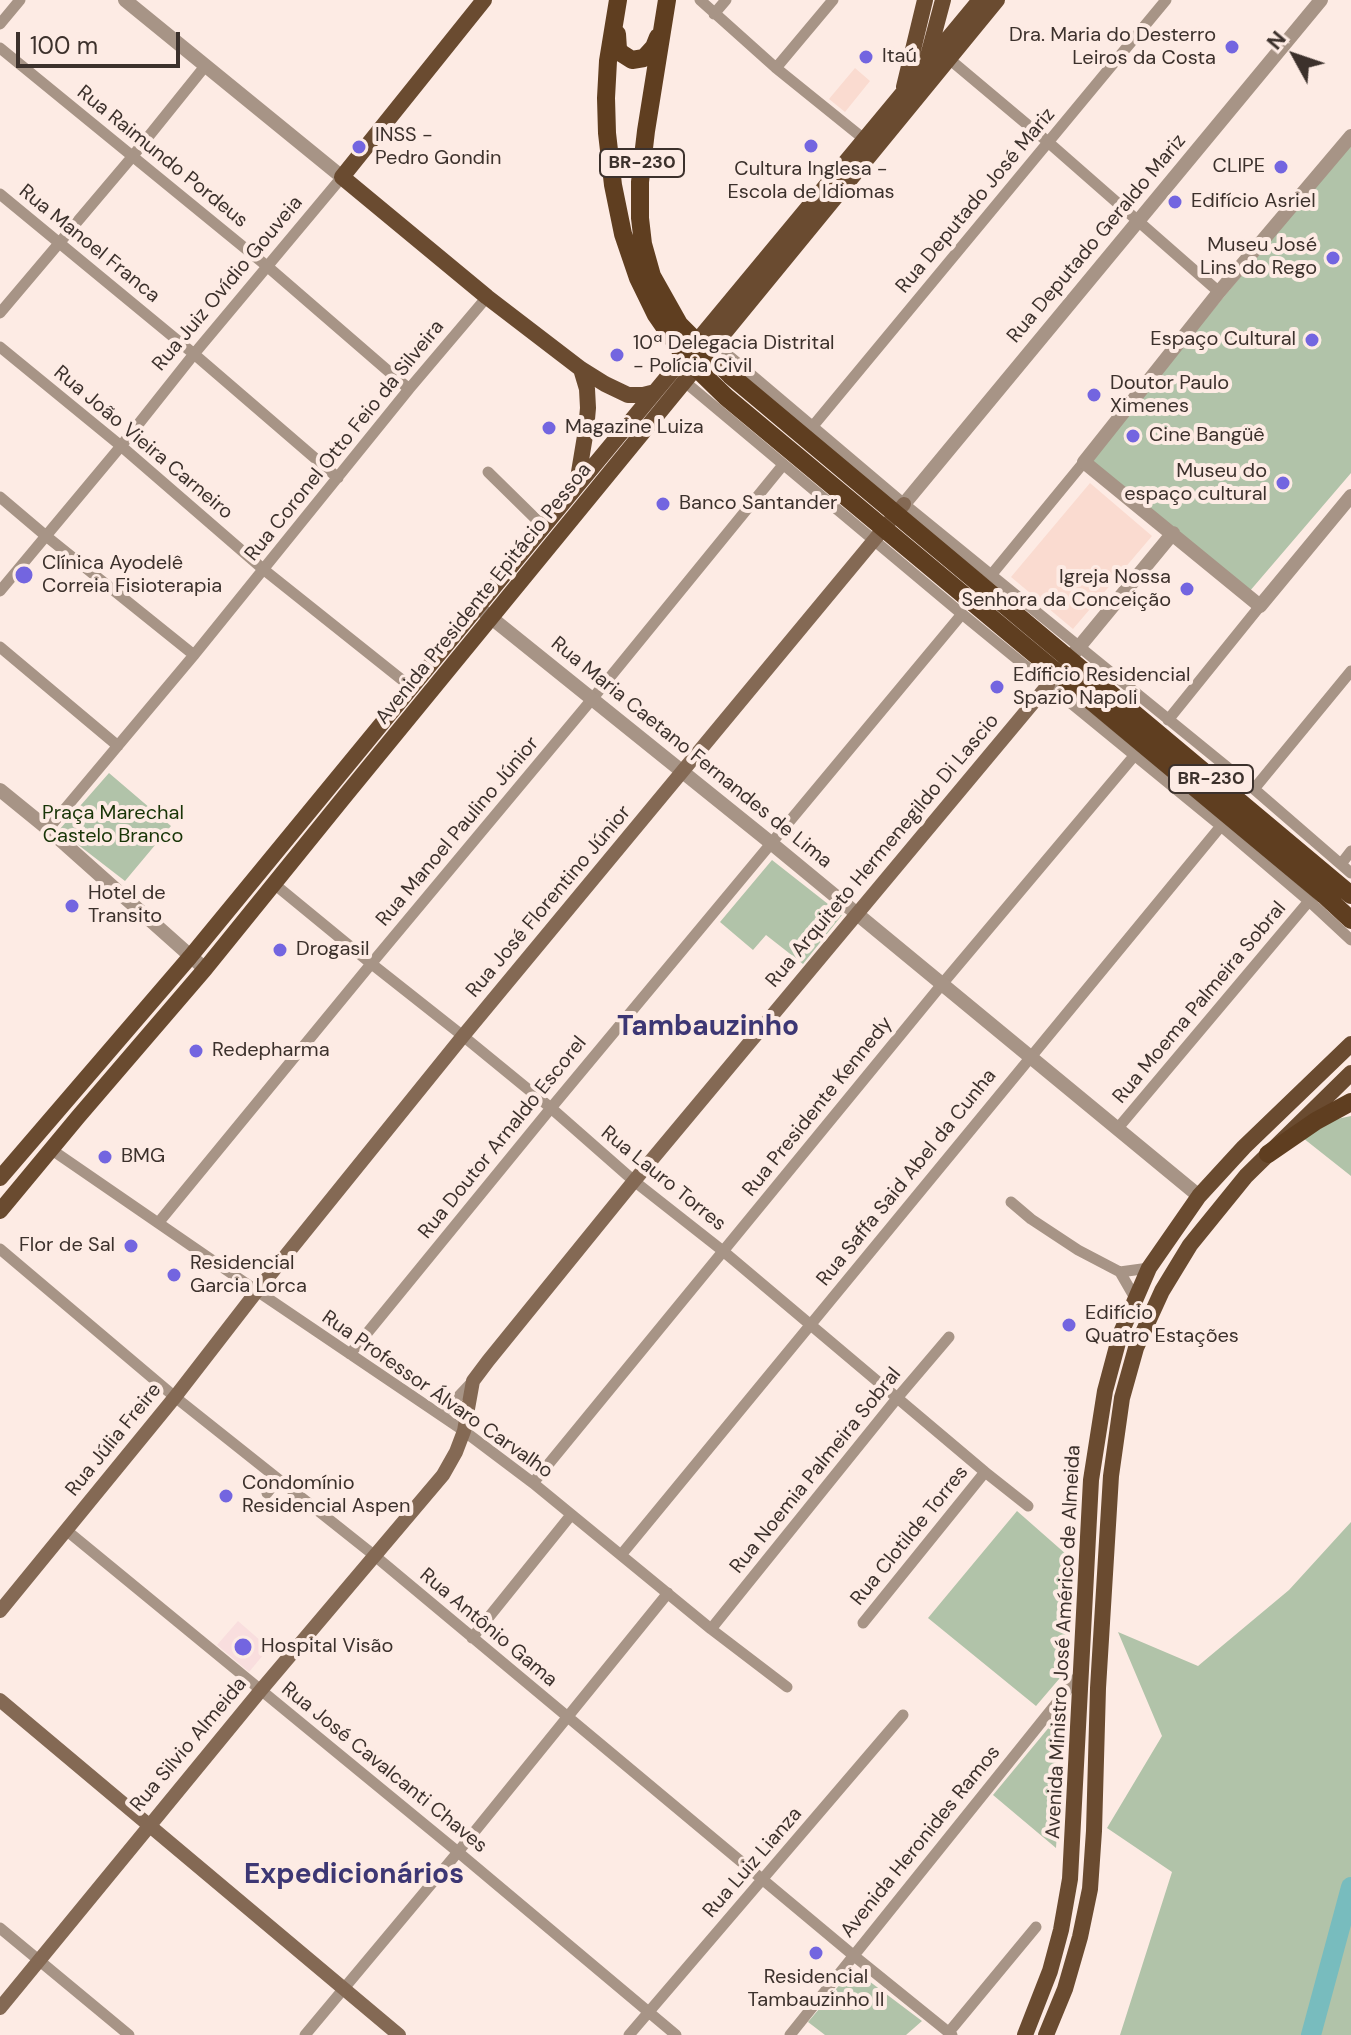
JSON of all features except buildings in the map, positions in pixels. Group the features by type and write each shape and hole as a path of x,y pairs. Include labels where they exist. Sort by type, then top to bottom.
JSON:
{"highway":[{"name":"BR-230","path":"667,0 646,131 640,182 640,218 652,276 679,324 730,375 1351,895"},
{"name":"BR-230","path":"618,2 608,61 606,98 613,185 623,234 638,278 656,315 685,357 726,397 1351,920"},
{"path":"618,2 618,49 623,56 632,60 649,53 664,21"},
{"path":"1268,1154 1316,1121 1351,1102"}],"main road":[{"name":"Rua Juiz Ovídio Gouveia","path":"342,177 484,0"},
{"path":"903,93 925,0"},
{"path":"924,87 926,64 943,0"},
{"name":"Avenida Presidente Epitácio Pessoa","path":"711,341 864,139 980,0"},
{"name":"Avenida Presidente Epitácio Pessoa","path":"0,1211 205,969 484,612 997,0"},
{"path":"342,177 487,297 581,369 628,395 655,392"},
{"path":"577,486 588,408 581,369"},
{"name":"Avenida Presidente Epitácio Pessoa","path":"0,1178 190,957 411,687 484,612 544,527 655,392 679,376"},
{"name":"Rua José Florentino Júnior","path":"257,1291 463,1036 904,504"},
{"name":"Rua Arquiteto Hermenegildo Di Lascio","path":"464,1431 473,1381 634,1181 1048,685"},
{"name":"Avenida Ministro José Américo de Almeida","path":"1025,2035 1050,1971 1070,1879 1091,1480 1105,1391 1120,1335 1149,1268 1199,1196 1244,1147 1351,1044"},
{"name":"Avenida Ministro José Américo de Almeida","path":"1046,2035 1065,1989 1090,1889 1111,1476 1122,1398 1136,1348 1162,1291 1206,1224 1246,1176 1351,1073"},
{"name":"Rua Júlia Freire","path":"0,1611 175,1397 257,1291"},
{"name":"Rua Silvio Almeida","path":"0,2008 261,1690 443,1475 464,1431"},
{"path":"0,1700 399,2035"}],"street":[{"path":"0,24 20,0"},
{"path":"125,0 342,177"},
{"path":"700,0 776,68 864,139"},
{"path":"714,14 726,0"},
{"path":"776,68 833,0"},
{"name":"Rua Deputado José Mariz","path":"813,426 1166,0"},
{"name":"Rua Deputado Geraldo Mariz","path":"904,504 1321,0"},
{"name":"Rua Raimundo Pordeus","path":"0,48 268,267 409,389"},
{"path":"948,58 1219,292"},
{"path":"0,313 206,65"},
{"path":"992,574 1219,292 1351,136"},
{"name":"Rua Juiz Ovídio Gouveia","path":"0,591 342,177"},
{"name":"Rua Manoel Franca","path":"0,194 338,478"},
{"name":"Rua Coronel Otto Feio da Silveira","path":"48,829 487,297"},
{"path":"711,341 904,504 1254,789 1351,873"},
{"name":"Rua João Vieira Carneiro","path":"0,347 263,569 411,687"},
{"path":"679,376 874,542 1221,826 1351,940"},
{"path":"1084,462 1260,606"},
{"name":"Rua Manoel Paulino Júnior","path":"159,1222 783,465"},
{"path":"488,472 544,527"},
{"path":"1168,720 1351,496"},
{"path":"0,497 194,655"},
{"name":"Rua Arquiteto Hermenegildo Di Lascio","path":"1048,685 1173,533"},
{"name":"Rua Maria Caetano Fernandes de Lima","path":"484,612 943,983 1199,1196"},
{"name":"Rua Doutor Arnaldo Escorel","path":"350,1354 962,614"},
{"path":"0,647 118,746"},
{"path":"1254,789 1351,671"},
{"name":"Rua Presidente Kennedy","path":"533,1483 943,983 1134,756"},
{"path":"0,790 205,969"},
{"name":"Rua Saffa Said Abel da Cunha","path":"621,1555 1221,826"},
{"path":"1341,864 1351,851"},
{"name":"Rua Lauro Torres","path":"273,883 551,1108 634,1181 723,1251 1028,1506"},
{"name":"Rua Moema Palmeira Sobral","path":"1118,1128 1309,901"},
{"name":"Rua Professor Álvaro Carvalho","path":"52,1150 464,1431 787,1687"},
{"path":"1011,1202 1078,1250 1120,1272 1135,1298"},
{"name":"Rua Antônio Gama","path":"0,1249 175,1397 375,1556 950,2034"},
{"path":"1120,1272 1149,1268"},
{"name":"Rua Noemia Palmeira Sobral","path":"711,1629 949,1337"},
{"name":"Rua Arquiteto Hermenegildo Di Lascio","path":"441,1415 473,1381"},
{"name":"Rua Clotilde Torres","path":"863,1623 985,1472"},
{"path":"267,1493 278,1479"},
{"path":"472,1638 571,1515"},
{"name":"Rua José Cavalcanti Chaves","path":"66,1530 676,2035"},
{"path":"305,2035 668,1593"},
{"name":"Avenida Heronides Ramos","path":"790,2035 1081,1672"},
{"name":"Rua Luiz Lianza","path":"629,2035 903,1715"},
{"path":"950,2034 1036,1927"},
{"path":"0,1928 129,2035"}],"shaded area":[{"path":"855,68 870,81 845,112 829,99"},
{"path":"1090,483 1152,536 1073,629 1011,577"},
{"name":"Hospital Visão","path":"238,1621 269,1648 249,1672 217,1645"}],"green space":[{"path":"1351,144 1351,473 1249,592 1089,459"},
{"name":"Praça Marechal Castelo Branco","path":"109,773 171,826 125,881 59,830"},
{"path":"772,860 842,915 803,964 766,935 753,950 720,922"},
{"path":"1351,1116 1351,1176 1303,1138 1337,1119"},
{"path":"1017,1511 1067,1555 1065,1672 1036,1706 928,1618"},
{"path":"1351,1522 1351,2035 1120,2035 1172,1872 1107,1828 1162,1736 1118,1632 1198,1666 1289,1590"},
{"path":"1065,1708 1056,1848 993,1795"},
{"path":"853,1969 922,2021 906,2035 825,2035 808,2022"}],"waterway":[{"path":"1311,2035 1351,1887"}],"place":[{"name":"Dra. Maria do Desterro Leiros da Costa","path":"1232,47"},
{"name":"Itaú","path":"866,57"},
{"name":"Cultura Inglesa - Escola de Idiomas","path":"811,146"},
{"name":"INSS - Pedro Gondin","path":"359,147"},
{"name":"CLIPE","path":"1281,167"},
{"name":"Edifício Asriel","path":"1175,202"},
{"name":"Museu José Lins do Rego","path":"1333,258"},
{"name":"Espaço Cultural","path":"1312,340"},
{"name":"10ª Delegacia Distrital - Polícia Civil","path":"617,355"},
{"name":"Doutor Paulo Ximenes","path":"1094,395"},
{"name":"Magazine Luiza","path":"549,428"},
{"name":"Cine Bangüê","path":"1133,436"},
{"name":"Museu do espaço cultural","path":"1283,483"},
{"name":"Banco Santander","path":"663,504"},
{"name":"Clínica Ayodelê Correia Fisioterapia","path":"24,575"},
{"name":"Igreja Nossa Senhora da Conceição","path":"1187,589"},
{"name":"Edíficio Residencial Spazio Napoli","path":"997,687"},
{"name":"Hotel de Transito","path":"72,906"},
{"name":"Drogasil","path":"280,950"},
{"name":"Redepharma","path":"196,1051"},
{"name":"BMG","path":"105,1157"},
{"name":"Flor de Sal","path":"131,1246"},
{"name":"Residencial Garcia Lorca","path":"174,1275"},
{"name":"Edifício Quatro Estações","path":"1069,1325"},
{"name":"Condomínio Residencial Aspen","path":"226,1496"},
{"name":"Hospital Visão","path":"243,1647"},
{"name":"Residencial Tambauzinho II","path":"816,1953"}],"district":[{"name":"Tambauzinho","path":"708,1028"},
{"name":"Expedicionários","path":"354,1876"}]}
